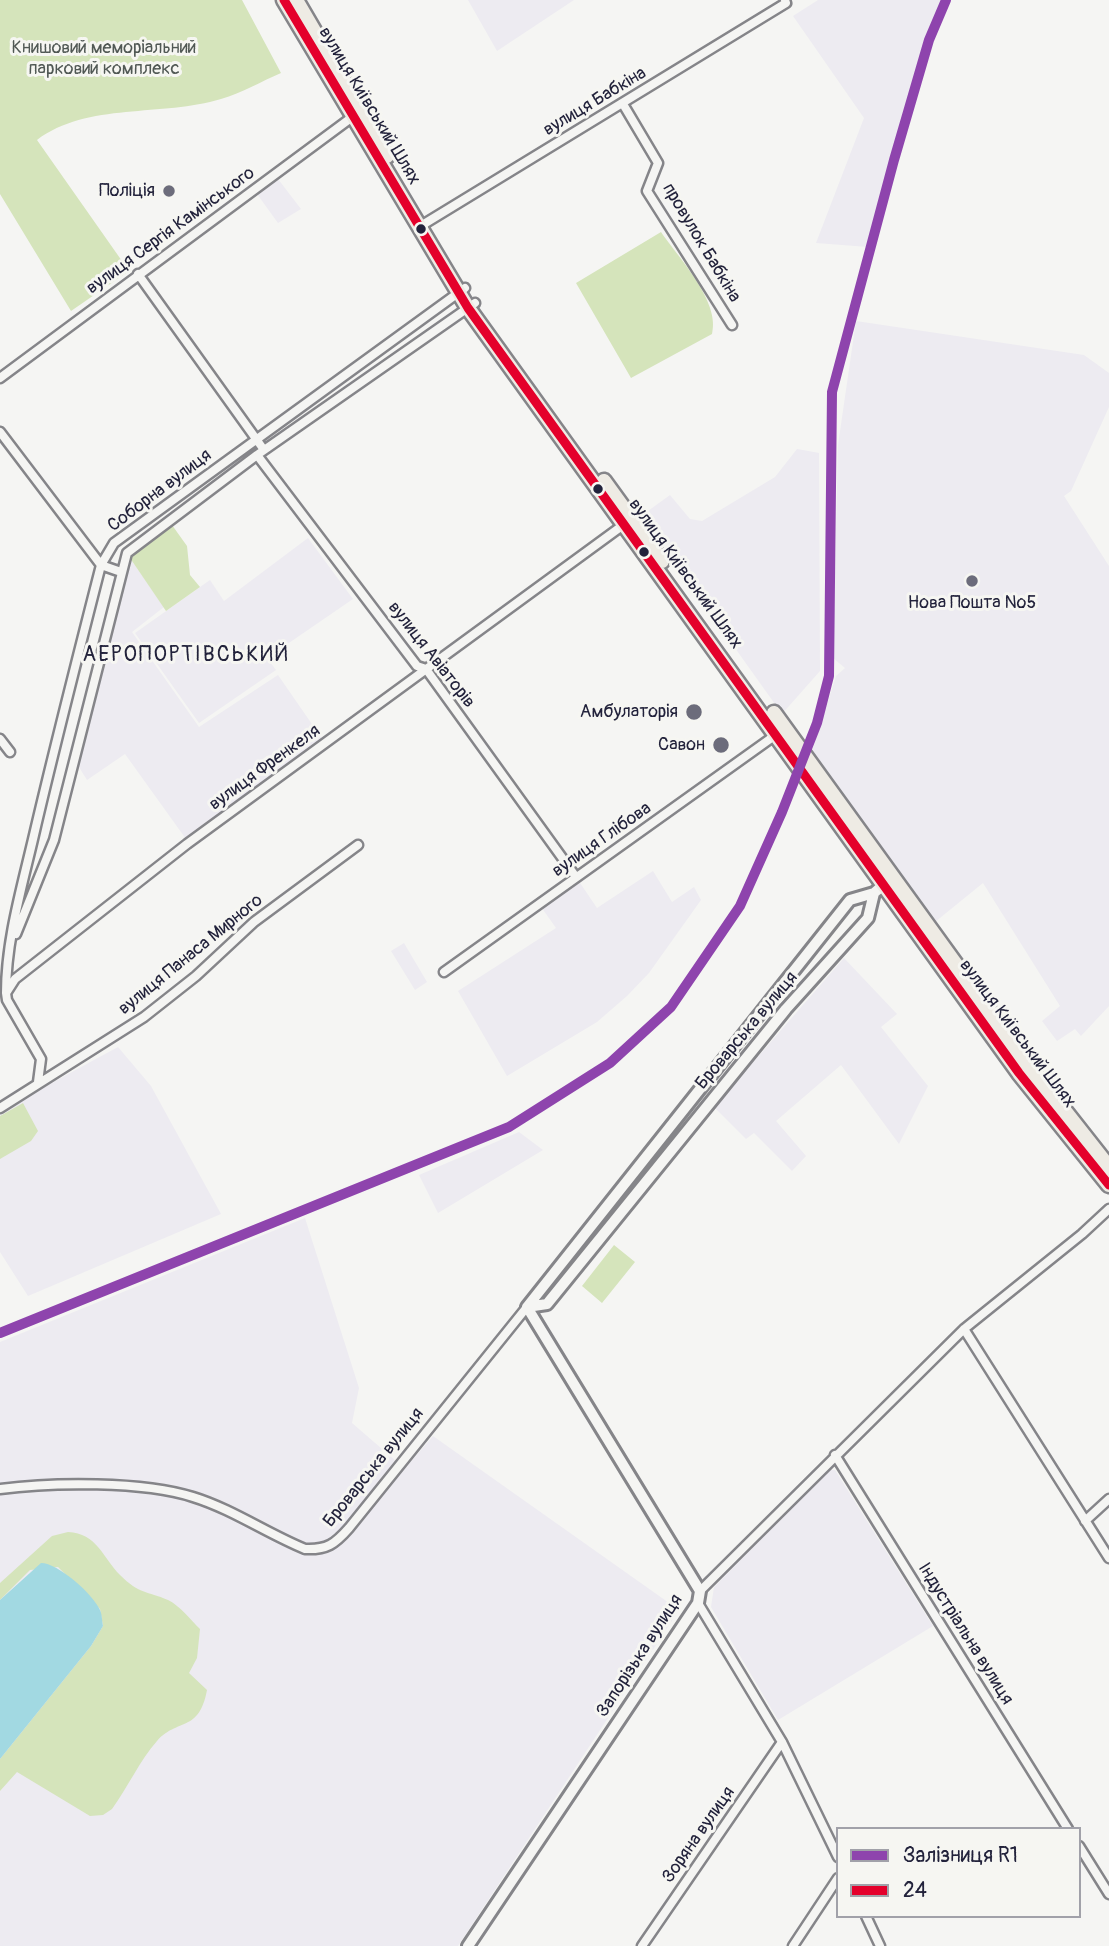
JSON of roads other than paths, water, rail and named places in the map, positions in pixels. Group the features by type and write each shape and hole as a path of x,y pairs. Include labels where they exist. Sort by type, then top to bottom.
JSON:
{"highway":[{"name":"вулиця Київський Шлях","path":"284,0 357,113"},
{"name":"вулиця Київський Шлях","path":"296,0 357,113 471,306 627,521 883,885 1109,1167"},
{"name":"вулиця Київський Шлях","path":"627,521 1019,1073 1109,1185"}],"street":[{"name":"вулиця Бабкіна","path":"422,225 623,104 785,1"},
{"name":"провулок Бабкіна","path":"623,104 658,163 647,191 732,325"},
{"name":"вулиця Сергія Камінського","path":"0,378 357,113"},
{"name":"вулиця Авіаторів","path":"138,274 256,438 261,453 417,666 426,669 576,877"},
{"name":"Соборна вулиця","path":"6,993 3,973 55,745 101,565 114,543 462,290"},
{"name":"Соборна вулиця","path":"8,953 54,840 127,553 261,453 471,306"},
{"path":"0,432 101,565 121,572"},
{"name":"вулиця Френкеля","path":"6,993 21,974 187,844 627,521"},
{"name":"вулиця Глібова","path":"444,972 777,734"},
{"path":"0,739 10,752"},
{"name":"вулиця Панаса Мирного","path":"0,1108 38,1082 71,1066 144,1017 196,976 254,922 358,845"},
{"name":"Броварська вулиця","path":"0,1489 24,1486 162,1488 196,1498 306,1549 325,1549 336,1543 850,900 883,885"},
{"name":"Броварська вулиця","path":"527,1307 547,1304 786,1009 868,918 883,885"},
{"path":"6,993 11,1009 41,1059 38,1082"},
{"path":"700,1591 964,1329 1109,1209"},
{"name":"Запорізька вулиця","path":"468,1946 698,1603 700,1591 527,1307"},
{"path":"964,1329 1109,1558"},
{"name":"Індустріальна вулиця","path":"835,1455 1067,1827"},
{"path":"1085,1521 1109,1499"},
{"path":"698,1603 782,1742 836,1853"},
{"name":"Зоряна вулиця","path":"642,1946 782,1742"},
{"path":"1081,1849 1109,1894"},
{"path":"793,1946 836,1881"},
{"path":"867,1918 880,1946"}],"water":[{"path":"41,1563 56,1568 83,1588 100,1610 103,1626 91,1646 0,1759 0,1600"}],"rail line":[{"name":"R1","path":"0,1333 509,1127 610,1063 671,1007 740,906 782,812 817,723 829,676 832,392 894,160 929,40 946,0"}],"place":[{"name":"Поліція","path":"169,191"},
{"name":"Нова Пошта №5","path":"972,581"},
{"name":"Амбулаторія","path":"694,712"},
{"name":"Савон","path":"721,745"}],"district":[{"name":"АЕРОПОРТІВСЬКИЙ","path":"186,656"}],"park label":[{"name":"Книшовий меморіальний парковий комплекс","path":"104,58"}]}
